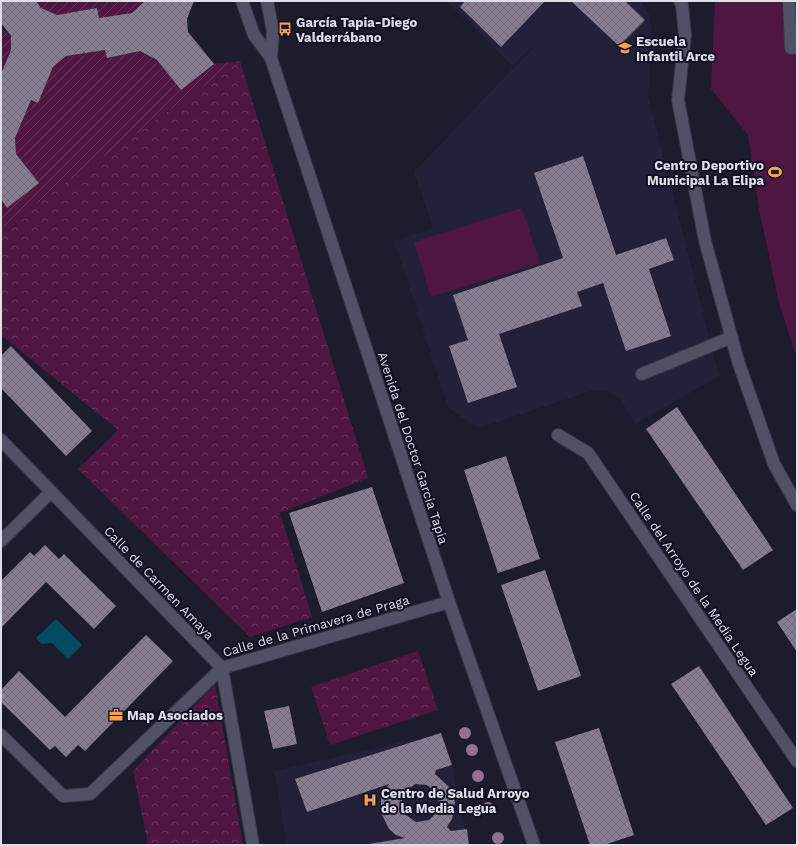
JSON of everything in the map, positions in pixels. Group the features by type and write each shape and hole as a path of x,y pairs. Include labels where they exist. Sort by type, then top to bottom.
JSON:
{"street":[{"name":"Avenida del Doctor García Tapia","path":"242,1 254,35 271,58 449,602 534,845"},
{"name":"Avenida del Doctor García Tapia","path":"267,1 273,32 271,58"},
{"path":"680,1 682,5 685,36 678,100 705,241 738,361 774,464 797,505"},
{"path":"789,1 791,48 797,47"},
{"path":"642,374 732,337"},
{"name":"Calle del Arroyo de la Media Legua","path":"558,435 588,452 797,761"},
{"name":"Calle de Carmen Amaya","path":"1,440 222,668"},
{"path":"1,541 52,492"},
{"name":"Calle de la Primavera de Praga","path":"1,735 63,796 90,794 222,668 449,602"},
{"path":"222,668 252,845"}],"shaded area":[{"path":"446,1 641,1 649,14 652,30 648,96 719,376 636,424 619,398 608,391 594,390 479,428 449,409 394,241 433,228 414,172 541,39 513,66"},
{"name":"Centro de Salud Arroyo de la Media Legua","path":"441,733 452,765 469,845 287,845 274,771"}],"green space":[{"path":"32,1 145,1 132,13 99,18 97,8 57,15 41,8"},
{"name":"Centro Deportivo Municipal La Elipa","path":"715,1 797,1 797,359 779,303 759,209 748,135 711,89"},
{"path":"1,27 11,36 11,50 1,74"},
{"path":"105,50 107,58 140,51 157,60 181,90 214,64 240,61 1,228 1,199 7,207 16,154 15,138 31,100 38,103 53,67 66,56"},
{"path":"240,61 368,478 280,513 312,617 250,637 78,469 118,430 1,335 1,228"},
{"path":"522,208 540,263 431,297 414,242"},
{"path":"418,651 438,710 330,745 311,687"},
{"path":"215,684 243,845 148,845 133,771"}],"water":[{"path":"56,619 82,645 68,659 52,643 42,644 36,638"}],"building":[{"path":"1,1 36,1 41,8 57,15 97,8 99,18 132,13 145,1 194,1 187,19 188,32 214,64 181,90 157,60 140,51 107,58 105,50 66,56 53,67 38,103 31,100 15,138 16,154 39,183 7,208 1,199 1,74 11,50 11,36 1,23"},
{"path":"465,1 545,1 501,47 460,7"},
{"path":"571,1 625,1 645,20 619,46"},
{"path":"583,156 616,255 666,238 674,260 649,269 671,336 626,351 603,283 577,292 582,306 499,334 517,387 468,403 449,346 468,340 453,295 563,258 534,173"},
{"path":"11,346 92,431 66,456 1,388 1,356"},
{"path":"677,407 773,550 743,570 646,429"},
{"path":"506,456 540,559 498,573 464,470"},
{"path":"372,487 404,583 322,612 289,513"},
{"path":"45,545 59,559 64,554 116,606 94,629 46,582 1,628 1,581 30,552 34,556"},
{"path":"545,570 581,676 538,691 501,585"},
{"path":"797,609 797,652 777,622"},
{"path":"146,635 173,661 85,751 78,745 66,757 55,746 50,750 1,702 1,690 19,671 65,717"},
{"path":"699,666 793,808 766,825 671,684"},
{"path":"289,706 297,744 273,749 264,711"},
{"path":"599,728 634,835 604,845 590,845 555,742"},
{"path":"441,733 452,765 436,770 435,774 449,787 455,802 452,819 447,827 451,831 467,829 469,845 363,845 405,838 396,835 389,829 381,813 381,796 389,784 307,812 295,779","holes":["415,784 427,785 437,793 439,799 438,811 429,820 416,822 402,810 402,797 405,792"]}],"place":[{"name":"García Tapia-Diego Valderrábano","path":"285,29"},
{"name":"Escuela Infantil Arce","path":"625,48"},
{"name":"Centro Deportivo Municipal La Elipa","path":"775,172"},
{"name":"Map Asociados","path":"116,715"},
{"name":"Centro de Salud Arroyo de la Media Legua","path":"370,800"}]}
